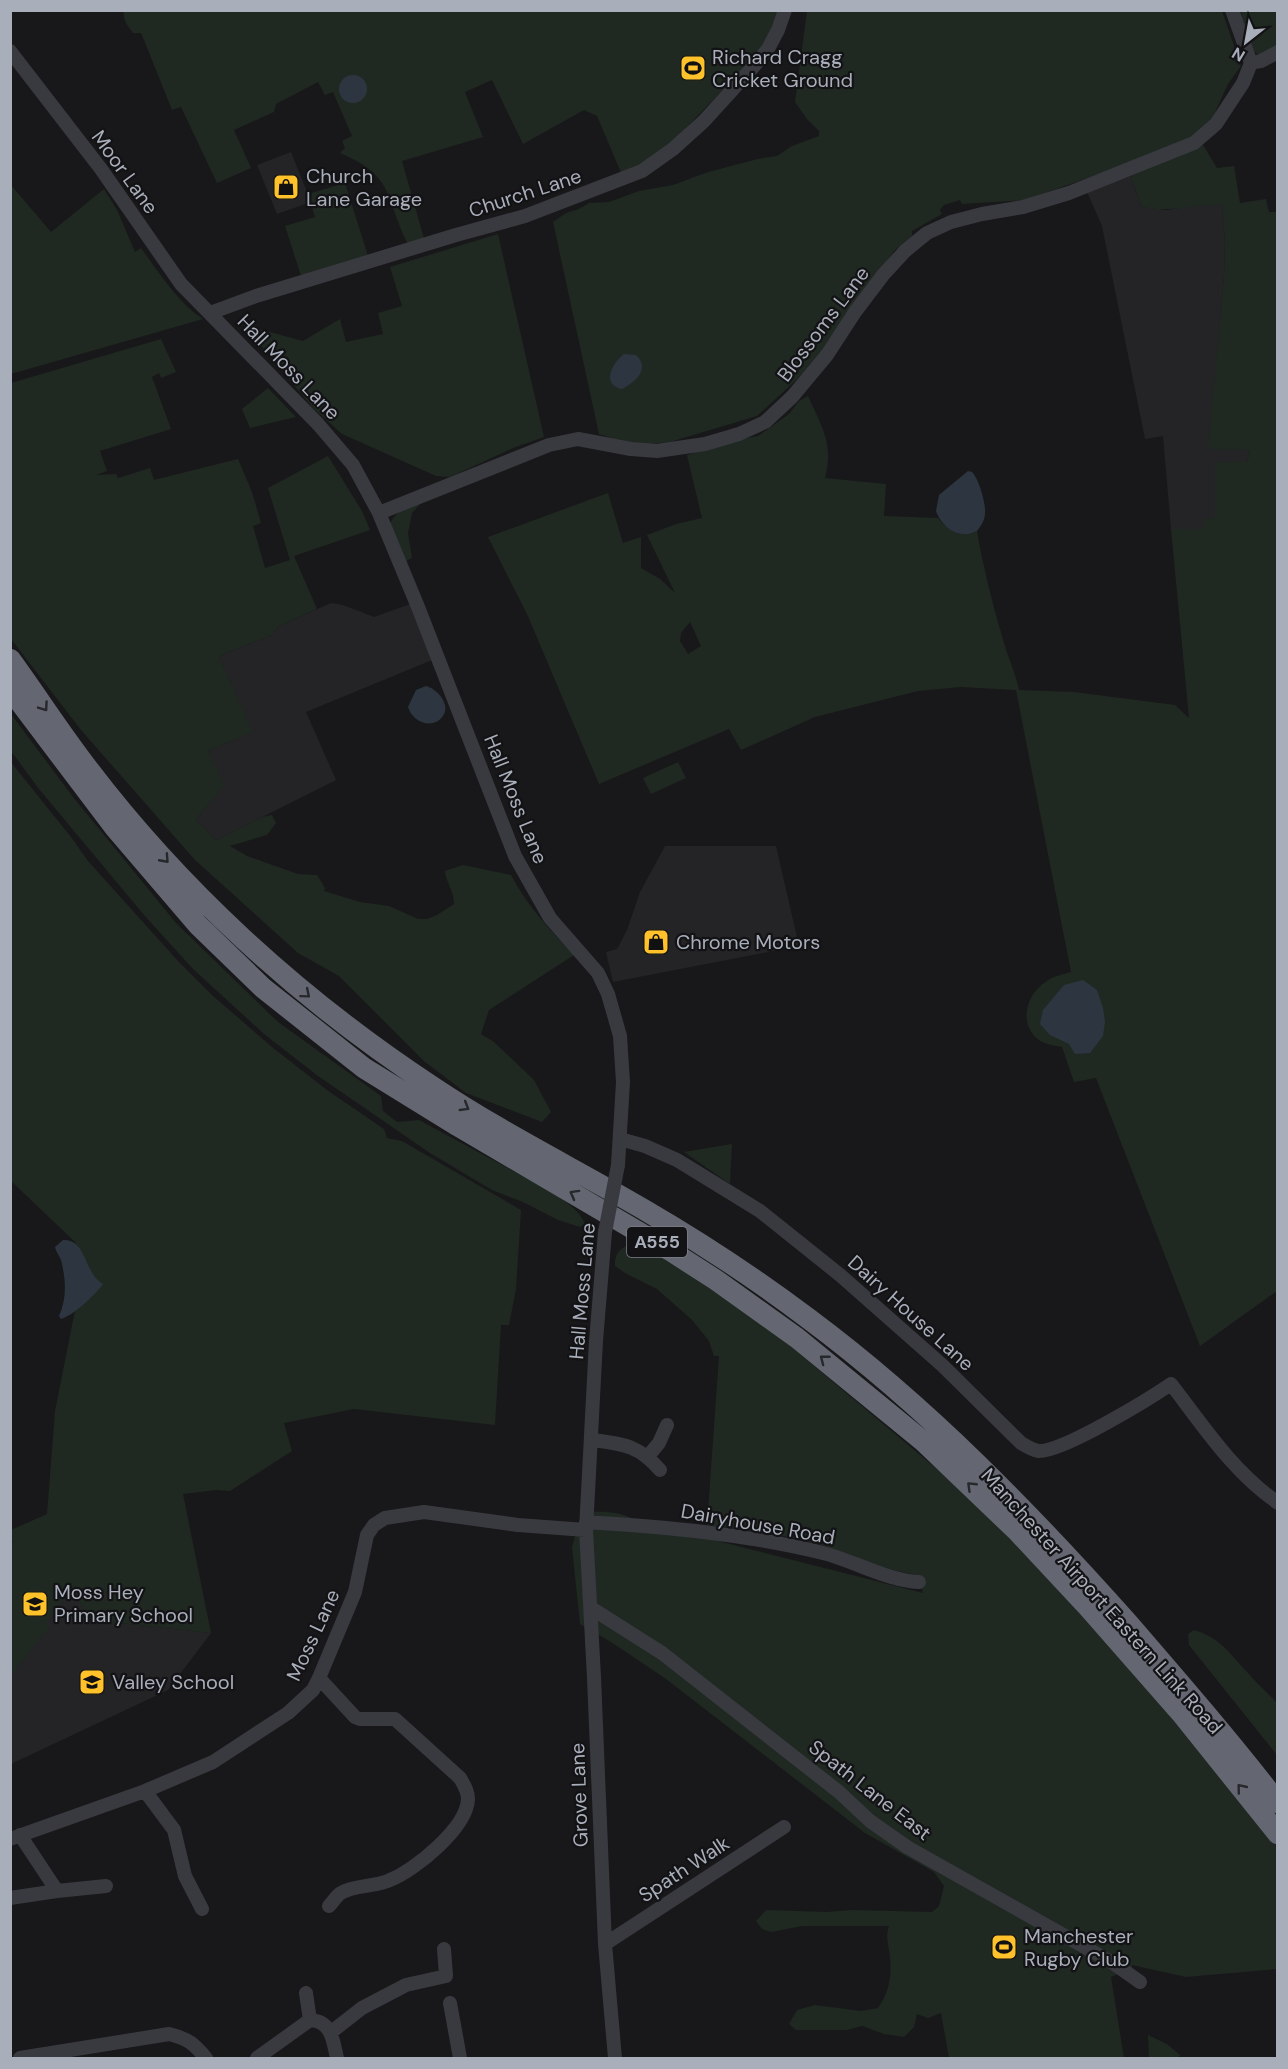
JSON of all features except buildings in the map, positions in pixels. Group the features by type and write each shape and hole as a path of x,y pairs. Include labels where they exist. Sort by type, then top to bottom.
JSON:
{"highway":[{"name":"Manchester Airport Eastern Link Road","path":"10,659 82,760 154,847 222,918 312,999 377,1049 437,1090 507,1133 640,1207 725,1259 802,1313 939,1427 1016,1503 1104,1596 1197,1702 1278,1803"},
{"name":"Manchester Airport Eastern Link Road","path":"10,690 115,828 198,925 263,988 364,1068 716,1280 797,1338 924,1442 993,1508 1088,1607 1181,1713 1278,1834"}],"street":[{"name":"Church Lane","path":"210,313 256,296 525,216 642,171 673,149 704,121 754,66 768,49 785,10"},
{"path":"1232,10 1251,63 1278,52"},
{"name":"Moor Lane","path":"10,51 83,145 181,284 210,313"},
{"name":"Blossoms Lane","path":"379,513 549,445 578,439 631,449 657,451 705,444 739,434 765,422 792,397 827,355 883,275 905,251 927,233 951,222 1023,207 1069,193 1194,143 1216,124 1244,83 1251,63"},
{"name":"Hall Moss Lane","path":"210,313 318,424 352,465 379,513 416,602 514,856 550,918 598,973 616,1016 622,1052 623,1082 620,1139 618,1165 605,1232 596,1341 586,1526"},
{"name":"Dairy House Lane","path":"620,1139 645,1146 676,1160 760,1211 840,1275 942,1365 1021,1443 1038,1451 1060,1447 1129,1410 1171,1384 1227,1458 1260,1491 1278,1503"},
{"path":"649,1455 659,1443 667,1425"},
{"path":"592,1440 622,1444 649,1455 660,1470"},
{"name":"Moss Lane","path":"57,1891 15,1837 145,1791 213,1761 288,1713 313,1690 319,1678 355,1592 367,1535 374,1525 385,1518 424,1512 518,1525 586,1526"},
{"name":"Dairyhouse Road","path":"586,1526 706,1532 774,1543 847,1560 904,1582 919,1582"},
{"name":"Grove Lane","path":"586,1526 605,1944 615,2058"},
{"name":"Spath Lane East","path":"591,1608 662,1653 830,1785 870,1821 907,1847 1113,1963 1140,1982"},
{"path":"319,1678 355,1717 395,1719 460,1778 466,1789 468,1801 465,1812 455,1827 416,1866 389,1881 344,1891 333,1902 326,1887"},
{"path":"145,1791 174,1830 185,1876 202,1909"},
{"name":"Spath Walk","path":"605,1944 784,1827"},
{"path":"10,1898 106,1886"},
{"path":"330,2032 362,2008 406,1985 446,1976 444,1948"},
{"path":"306,1993 310,2020"},
{"path":"450,2003 460,2058"},
{"path":"257,2058 310,2020 324,2023 330,2032 337,2058"},
{"path":"20,2058 169,2034 183,2037 193,2043 206,2058"}],"shaded area":[{"path":"124,10 779,11 765,47 668,146 647,163 622,175 597,116 584,110 523,144 492,80 465,92 483,137 402,161 425,242 408,244 380,180 358,162 340,153 345,148 342,141 352,136 333,92 325,95 318,82 276,104 274,112 234,130 251,168 217,183 181,107 172,110 141,33 133,33 127,25"},
{"path":"807,11 1222,11 1241,66 1228,84 1212,119 1201,131 1179,145 1026,200 962,204 960,200 944,205 940,210 942,214 912,231 912,236 894,251 821,357 757,416 670,442 642,445 623,442 599,434 553,222 566,213 589,203 609,202 639,191 673,185 708,172 777,156 792,146 819,136 819,131 795,102"},
{"path":"1241,11 1277,11 1277,47 1260,56 1251,48"},
{"path":"353,75 363,79 367,89 363,99 353,103 343,99 339,89 343,79"},
{"path":"1203,145 1217,168 1234,166 1240,203 1266,199 1269,212 1278,212 1277,1291 1200,1346 1096,1078 1074,1082 1062,1047 1039,1040 1028,1026 1027,1010 1033,995 1050,979 1071,972 1016,690 961,687 918,691 815,717 741,750 729,729 599,784 527,614 488,537 608,493 623,543 641,537 641,568 660,579 675,593 647,535 676,524 702,518 687,455 731,441 758,436 789,414 799,401 808,396 822,427 827,445 825,478 886,484 884,516 938,518 944,525 973,533 977,531 995,610 1019,690 1074,692 1175,705 1189,718 1171,529 1204,529 1204,519 1215,518 1215,462 1247,462 1250,450 1208,449 1224,276 1225,243 1222,205 1172,209 1143,207 1131,176","holes":["690,622 701,646 688,654 680,641 681,633"]},
{"name":"Church Lane Garage","path":"291,152 311,202 277,214 257,165"},
{"path":"1131,176 1143,207 1167,210 1201,204 1222,204 1225,243 1224,276 1209,449 1250,449 1247,462 1247,518 1204,519 1204,529 1171,529 1163,436 1145,439 1102,226 1087,192"},
{"path":"345,183 369,259 302,279 285,226 315,217 308,194"},
{"path":"11,185 51,232 104,189 117,210 135,252 141,248 177,296 203,319 11,374"},
{"path":"498,234 544,437 513,448 450,477 436,476 342,434 313,408 244,325 303,341 340,319 346,342 383,334 378,313 402,306 390,267"},
{"path":"161,339 176,372 161,378 159,373 152,377 171,429 100,451 107,471 96,475 116,474 118,478 150,468 154,480 238,459 252,492 261,523 253,526 265,568 290,560 268,488 328,456 362,511 370,530 294,556 317,609 279,626 272,635 219,656 253,732 208,751 225,785 196,819 216,840 262,817 272,815 276,823 267,835 230,846 247,856 298,874 317,875 325,888 324,891 360,902 389,906 418,919 427,919 437,915 454,904 445,871 463,865 511,875 532,907 574,955 489,1010 481,1034 494,1042 534,1080 551,1112 542,1122 466,1093 425,1062 339,976 298,953 195,860 81,730 11,639 11,383"},
{"path":"624,354 636,355 642,365 642,370 632,383 622,389 616,387 610,379 613,368"},
{"path":"268,388 296,417 250,428 242,409"},
{"path":"968,471 975,475 985,513 984,520 977,531 964,534 947,527 936,511 939,495"},
{"path":"422,502 412,513 408,533 412,558 406,561 390,524 399,512"},
{"path":"416,602 437,658 306,712 336,780 216,840 196,819 224,785 208,751 252,732 219,656 272,635 279,626 331,603 343,605 374,617"},
{"path":"426,686 442,698 445,707 443,716 433,723 418,720 408,707 416,690"},
{"path":"11,714 73,797 176,923 278,1022 381,1096 383,1111 397,1122 419,1120 550,1191 575,1210 585,1224 580,1227 558,1220 523,1202 492,1190 430,1153 318,1076 264,1034 193,969 144,915 39,789 11,751"},
{"path":"10,761 88,861 178,961 212,995 272,1047 327,1090 384,1129 387,1138 402,1141 521,1210 516,1289 509,1325 501,1325 495,1425 354,1409 284,1423 292,1451 230,1491 216,1490 183,1494 211,1633 111,1622 104,1608 88,1617 72,1588 47,1621 49,1627 11,1675 10,1544 14,1542 11,1539 11,1530 47,1514 55,1411 83,1270 75,1242 11,1181"},
{"path":"678,762 686,778 651,794 643,778"},
{"path":"665,846 776,846 799,946 613,982 606,952 617,949 627,930 640,892"},
{"path":"1083,980 1097,990 1105,1022 1103,1036 1090,1053 1075,1054 1069,1044 1050,1035 1040,1024 1043,1010 1064,985"},
{"path":"732,1144 730,1184 684,1152"},
{"path":"63,1240 77,1245 92,1273 103,1284 84,1304 61,1319 59,1316 65,1282 61,1260 55,1247"},
{"path":"640,1241 715,1289 782,1339 994,1517 1220,1771 1277,1847 1277,1969 1186,1977 1132,1965 1132,1968 1111,1977 1124,2058 949,2058 941,2013 928,2018 917,2014 914,2027 904,2037 884,2034 862,2026 847,2030 796,2030 789,2024 797,2010 815,2005 861,2011 878,2008 885,1996 890,1978 891,1965 887,1938 889,1926 802,1926 771,1932 762,1929 756,1921 766,1910 932,1912 939,1906 944,1886 934,1872 865,1833 666,1679 580,1624 572,1547 580,1513 622,1514 635,1520 923,1593 918,1575 884,1567 830,1548 785,1536 707,1525 719,1356 714,1356 709,1341 692,1320 657,1289 615,1266 617,1255 622,1249"},
{"name":"Valley School","path":"10,1539 72,1587 104,1608 111,1622 211,1633 168,1690 11,1764"},
{"path":"1194,1630 1211,1637 1224,1647 1277,1703 1277,1755 1189,1645 1188,1634"},
{"path":"1148,2035 1167,2044 1180,2055 1178,2058 1149,2058"}],"place":[{"name":"Richard Cragg Cricket Ground","path":"693,68"},
{"name":"Church Lane Garage","path":"286,187"},
{"name":"Chrome Motors","path":"656,942"},
{"name":"Moss Hey Primary School","path":"35,1604"},
{"name":"Valley School","path":"92,1682"},
{"name":"Manchester Rugby Club","path":"1004,1947"}]}
